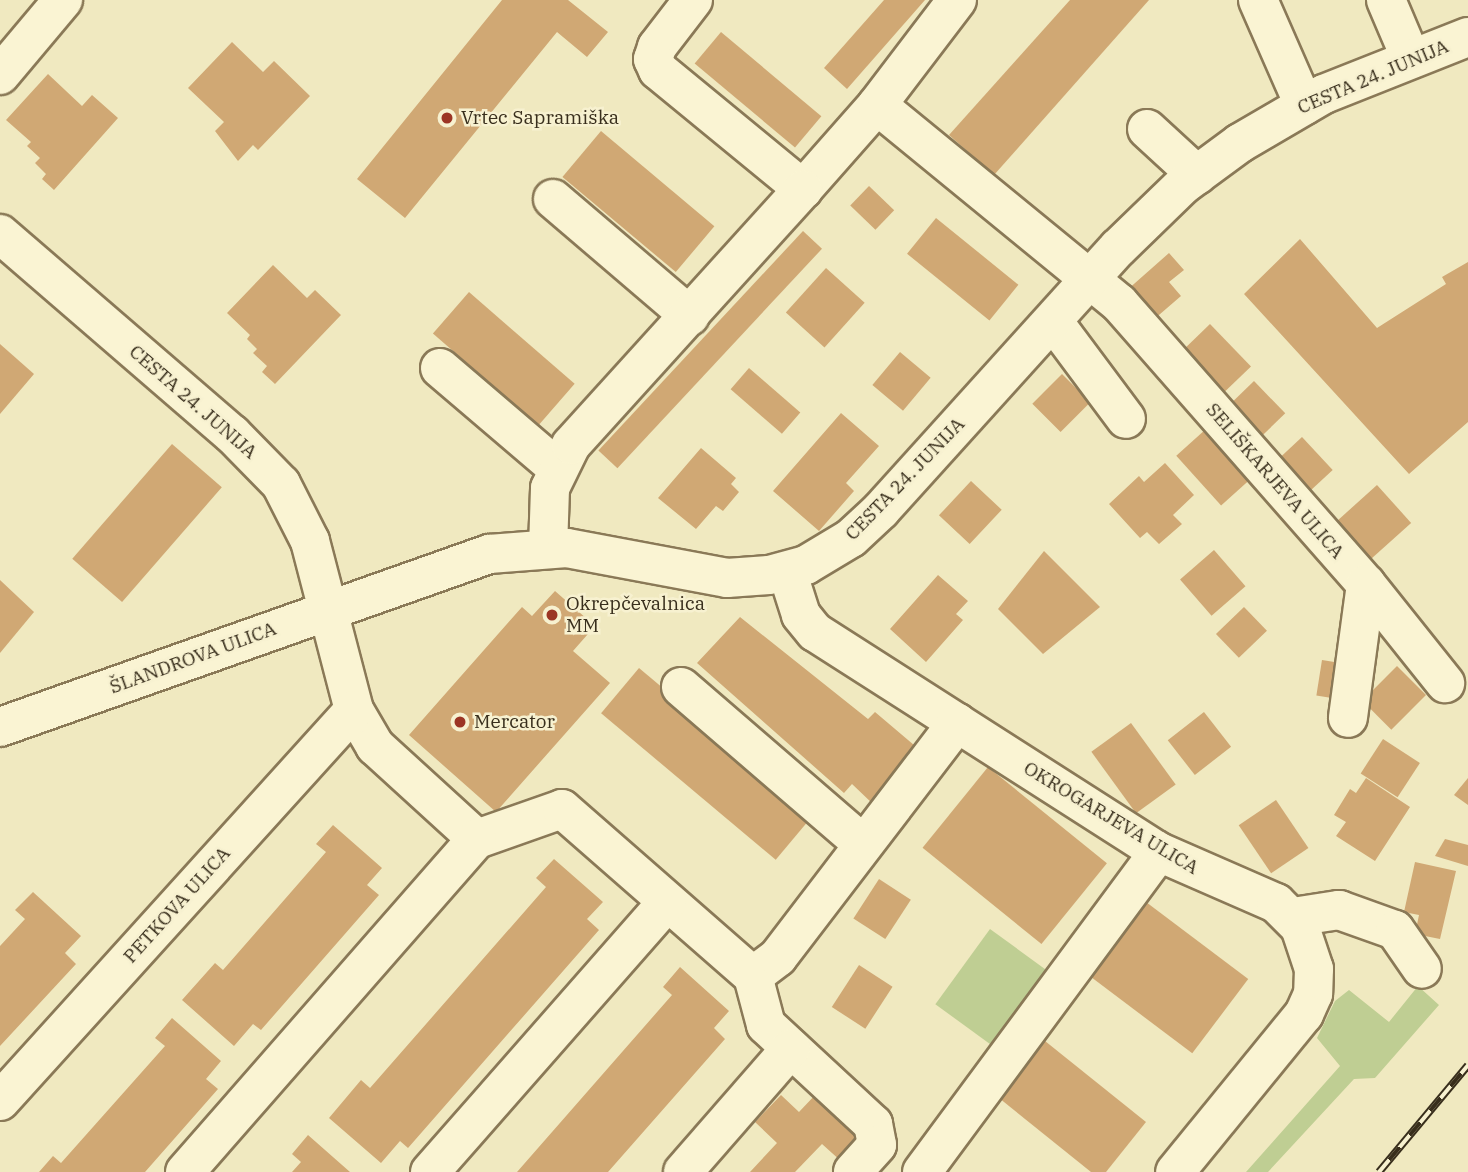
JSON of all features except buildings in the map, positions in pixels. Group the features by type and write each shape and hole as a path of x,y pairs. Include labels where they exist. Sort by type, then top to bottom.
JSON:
{"street":[{"path":"0,75 63,0"},
{"path":"693,0 657,47 653,59 658,69 803,189"},
{"path":"548,549 546,525 556,467 877,105 957,0"},
{"path":"1258,0 1304,105"},
{"path":"1385,0 1411,59"},
{"name":"CESTA 24. JUNIJA","path":"384,587 489,554 548,549 614,554 727,578 787,572 821,557 866,525 1088,282 1197,175 1304,105 1468,37"},
{"path":"877,105 1088,282"},
{"path":"1147,129 1197,175"},
{"path":"553,199 690,316"},
{"name":"CESTA 24. JUNIJA","path":"0,234 268,468 305,529 330,609"},
{"name":"SELIŠKARJEVA ULICA","path":"1088,282 1119,303 1366,584 1445,683"},
{"path":"1054,321 1126,419"},
{"path":"440,368 556,467"},
{"name":"OKROGARJEVA ULICA","path":"787,572 801,615 815,632 1158,852 1200,874 1263,896 1293,917 1312,957 1310,1003 1175,1172"},
{"path":"1348,718 1366,584"},
{"name":"ŠLANDROVA ULICA","path":"0,727 330,609 384,587"},
{"path":"330,609 354,710 375,746 477,839"},
{"path":"681,687 862,844"},
{"name":"PETKOVA ULICA","path":"0,1101 354,710"},
{"path":"753,976 778,957 957,723"},
{"path":"185,1172 477,839 562,809 753,976 766,1025 878,1135 853,1172"},
{"path":"922,1172 1158,852"},
{"path":"430,1172 667,902"},
{"path":"1293,917 1339,910 1395,930 1422,969"},
{"path":"683,1172 791,1048"}],"green space":[{"path":"990,929 1060,980 1006,1055 935,1004"},
{"path":"1418,986 1439,1005 1375,1078 1354,1079 1268,1172 1246,1172 1340,1066 1317,1038 1335,1001 1349,990 1389,1022"}],"railway":[{"path":"1379,1172 1468,1065"}],"place":[{"name":"Vrtec Sapramiška","path":"447,118"},
{"name":"Okrepčevalnica MM","path":"552,615"},
{"name":"Mercator","path":"460,722"}]}
